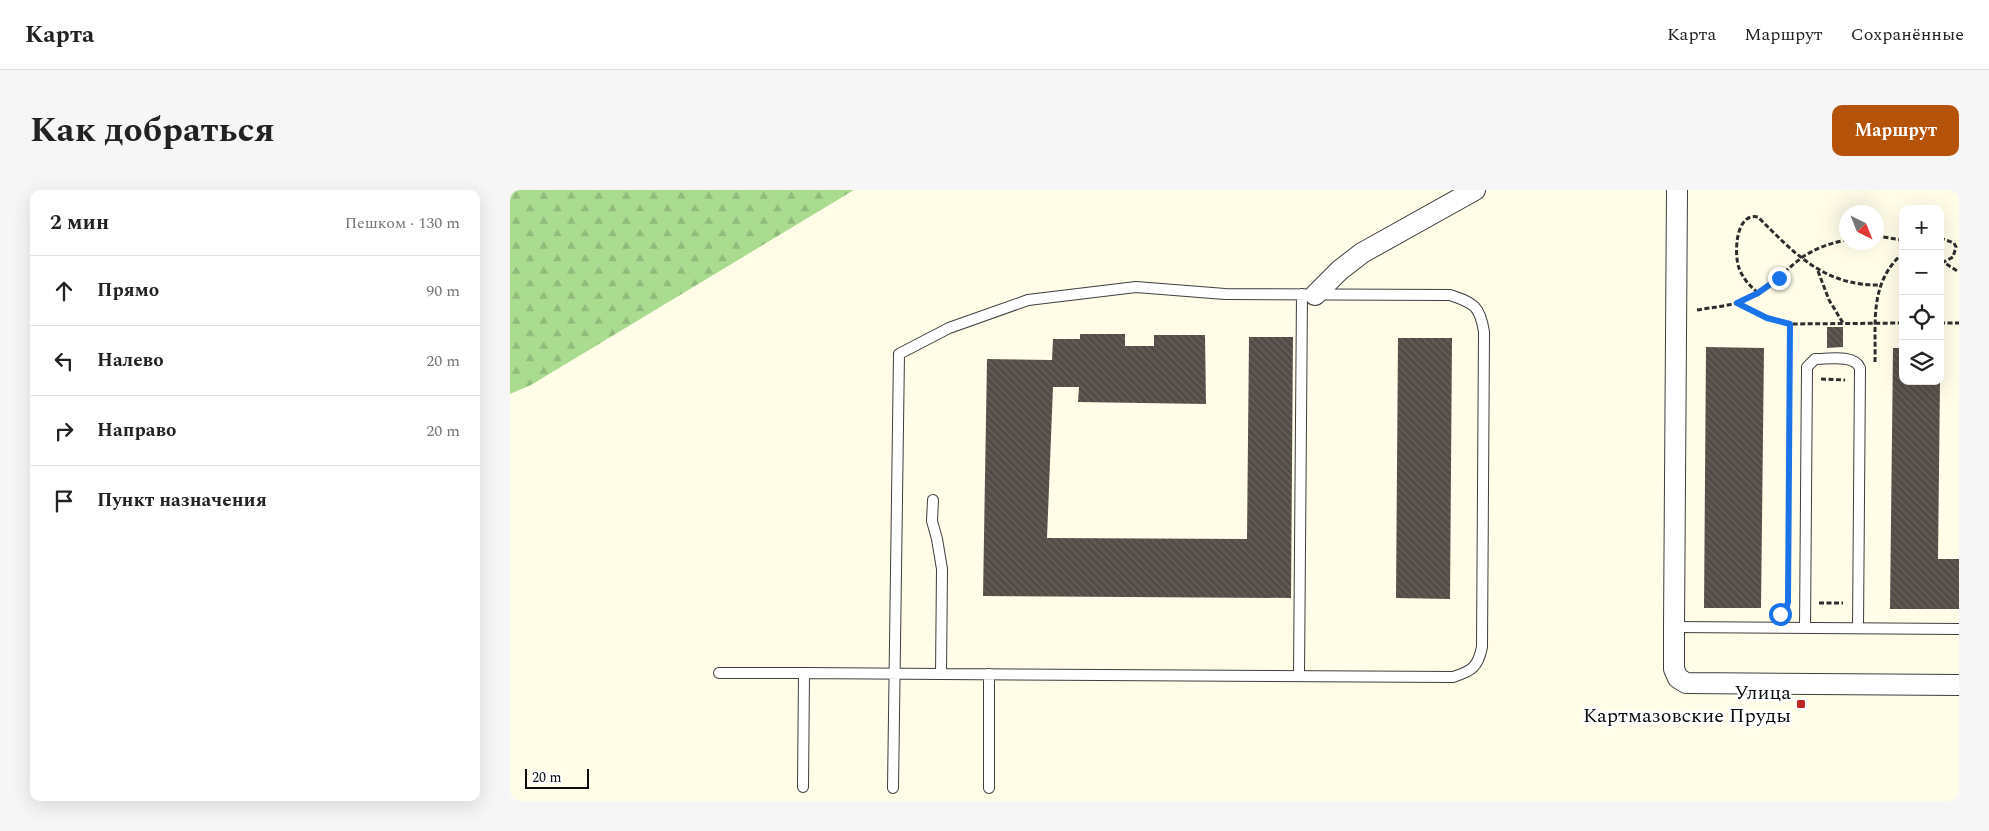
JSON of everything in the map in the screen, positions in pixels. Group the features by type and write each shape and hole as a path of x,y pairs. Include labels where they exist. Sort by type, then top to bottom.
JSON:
{"street":[{"path":"1308,295 1362,252 1475,190"},
{"path":"1678,190 1674,627 1674,669 1678,678 1686,683 1959,685"}],"lane":[{"path":"718,673 894,674 990,674 1453,677 1467,673 1476,666 1482,647 1484,332 1481,314 1471,302 1450,295 1225,294 1136,287 1028,300 949,328 899,354 894,674 893,788"},
{"path":"1299,676 1308,295"},
{"path":"1805,628 1807,367 1815,359 1852,360 1858,363 1860,368 1858,628"},
{"path":"933,500 932,521 938,539 942,569 941,674"},
{"path":"1674,627 1959,629"},
{"path":"803,787 804,673"},
{"path":"989,788 990,674"}],"path":[{"path":"1758,293 1742,276 1737,260 1736,243 1740,229 1749,217 1758,217 1781,241 1818,270 1846,282 1869,286 1880,285"},
{"path":"1884,237 1899,239"},
{"path":"1944,239 1954,243 1956,247 1953,257 1944,261"},
{"path":"1698,310 1737,303 1758,293 1801,258 1839,242"},
{"path":"1876,324 1876,299 1880,285 1899,257"},
{"path":"1944,264 1959,272"},
{"path":"1818,270 1829,300 1843,324"},
{"path":"1737,303 1767,318 1790,324 1899,323"},
{"path":"1944,323 1959,323"},
{"path":"1790,324 1790,370"},
{"path":"1818,379 1851,380"},
{"path":"1815,602 1848,603"}],"green space":[{"path":"510,190 854,190 531,385 510,394"}],"building":[{"path":"1827,327 1843,327 1843,347 1827,348"},
{"path":"1080,334 1125,334 1125,346 1154,346 1154,335 1205,335 1206,404 1078,402 1079,387 1053,387 1047,538 1247,539 1249,337 1293,337 1291,598 983,596 987,359 1052,360 1053,339 1080,339"},
{"path":"1398,338 1452,338 1450,599 1396,598"},
{"path":"1706,347 1764,348 1761,608 1704,608"},
{"path":"1893,348 1899,348 1899,385 1940,385 1938,559 1959,559 1959,609 1890,609"}],"place":[{"name":"Улица Картмазовские Пруды","path":"1801,704"}],"route":[{"path":"1779,278 1747,300 1737,303 1767,318 1790,324 1788,607 1780,614"}]}
